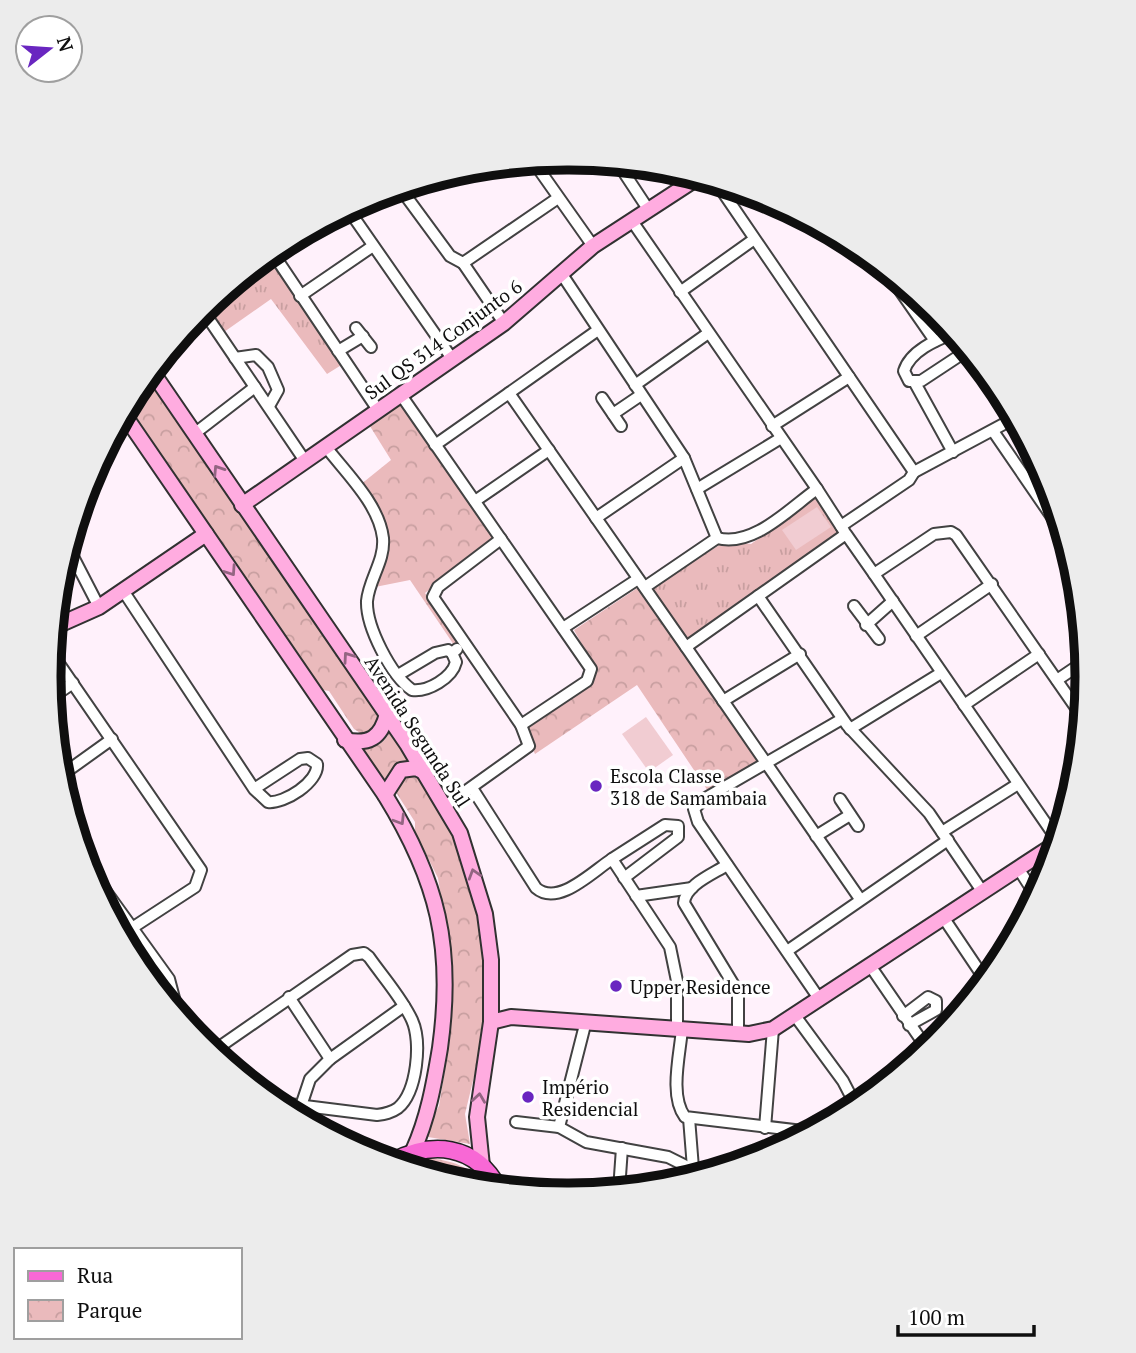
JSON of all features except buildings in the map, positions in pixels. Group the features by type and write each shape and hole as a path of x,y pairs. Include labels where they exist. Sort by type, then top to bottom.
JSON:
{"main road":[{"name":"Sul QS 314 Conjunto 6","path":"242,505 453,360 504,323 593,246 688,184"},
{"name":"Avenida Segunda Sul","path":"158,380 426,773 445,806 474,869 485,914 492,1002 477,1117 482,1166"},
{"path":"129,422 385,795 413,841 431,886 442,931 444,1014 430,1106 412,1151"},
{"path":"65,622 124,592 206,534"},
{"path":"345,740 372,740 381,732 387,714"},
{"path":"385,795 401,770 416,768 426,773"},
{"path":"491,1022 511,1017 738,1033 773,1030 1043,851"},
{"path":"492,1002 511,1017"},
{"path":"403,1155 412,1151 437,1147 461,1153 482,1166 491,1177"}],"street":[{"path":"540,171 593,246"},
{"path":"624,173 648,209"},
{"path":"725,195 914,472"},
{"path":"406,197 450,256 463,263 504,323"},
{"path":"463,263 558,198"},
{"path":"354,218 453,360"},
{"path":"632,221 1050,832"},
{"path":"680,292 753,240"},
{"path":"300,296 373,246"},
{"path":"278,261 378,410"},
{"path":"561,273 684,457 718,538"},
{"path":"907,300 935,341"},
{"path":"209,319 305,461"},
{"path":"435,445 598,330"},
{"path":"338,352 359,332 370,347"},
{"path":"613,414 707,334"},
{"path":"944,337 906,363 904,371 909,381 915,383 953,452"},
{"path":"235,358 256,355 268,367 278,390 269,406"},
{"path":"915,383 960,355"},
{"path":"772,426 849,377"},
{"path":"194,434 255,387"},
{"path":"509,393 860,899"},
{"path":"401,396 588,663 591,677 521,725"},
{"path":"602,398 621,426"},
{"path":"686,647 758,596 909,480 914,472 1007,423"},
{"path":"993,431 1046,508"},
{"path":"697,489 780,438"},
{"path":"326,447 379,522 383,553 367,600 374,637 398,675 409,688 425,689 454,668 456,662 448,650 435,653 398,675"},
{"path":"475,501 550,450"},
{"path":"596,518 684,457"},
{"path":"563,628 718,538 734,541 751,535 817,489"},
{"path":"874,574 934,534 951,532 960,539 1074,705"},
{"path":"445,806 529,747 521,725 436,605 434,593 501,539"},
{"path":"75,560 99,607"},
{"path":"916,636 992,584"},
{"path":"124,592 254,789 268,803 279,801 316,775 317,764 308,758 300,759 254,789"},
{"path":"758,596 842,719 914,794 982,891"},
{"path":"866,625 893,601"},
{"path":"853,606 879,639"},
{"path":"452,653 464,644"},
{"path":"723,701 800,654"},
{"path":"964,705 1039,654"},
{"path":"61,666 201,870 195,887 132,928"},
{"path":"1057,680 1075,668"},
{"path":"850,729 941,673"},
{"path":"61,691 73,683"},
{"path":"820,1000 695,818 694,808 704,799 842,719"},
{"path":"70,769 112,739"},
{"path":"787,951 1018,784"},
{"path":"472,788 536,888 542,893 558,894 665,825 678,825 678,837 624,878"},
{"path":"840,799 858,827"},
{"path":"817,836 850,815"},
{"path":"612,859 662,933 674,960 680,1029 677,1093 680,1111 689,1118 793,1130"},
{"path":"727,865 692,888 684,899 688,912 738,992 738,1033"},
{"path":"1018,867 1029,885"},
{"path":"636,896 692,888"},
{"path":"118,910 170,979 173,994"},
{"path":"943,917 982,968"},
{"path":"221,1045 359,952 369,957 404,1006 416,1034 417,1047 410,1088 396,1110 377,1115 301,1106 310,1079 330,1059 404,1006"},
{"path":"871,967 921,1040"},
{"path":"289,997 330,1059"},
{"path":"796,1017 851,1097"},
{"path":"559,1127 586,1021"},
{"path":"765,1128 773,1030"},
{"path":"689,1118 693,1168"},
{"path":"516,1122 559,1127 586,1142 668,1157 692,1168"},
{"path":"620,1180 622,1148"}],"green space":[{"path":"275,263 343,364 327,374 271,299 224,332 212,316"},
{"path":"156,382 378,712 380,724 365,736 354,729 329,691 323,690 134,416"},
{"path":"400,402 495,539 425,593 458,642 454,645 410,580 375,587 387,558 387,534 377,511 360,485 391,460 368,423"},
{"path":"819,495 844,533 686,644 650,588 726,541 751,544"},
{"path":"642,585 769,763 712,797 637,685 535,754 523,728 593,683 597,672 574,630"},
{"path":"391,725 416,763 384,785 359,747 380,744"},
{"path":"416,771 445,810 480,908 487,1000 477,1064 465,1114 470,1144 422,1136 439,1106 445,1069 447,933 438,878 415,832 415,822 394,789 395,779"},
{"path":"427,1158 444,1160 460,1165 475,1175 437,1166 419,1160"}],"shaded area":[{"path":"817,507 831,527 796,550 782,530"},
{"path":"646,717 673,755 649,772 622,734"}],"place":[{"name":"Escola Classe 318 de Samambaia","path":"596,786"},
{"name":"Upper Residence","path":"616,986"},
{"name":"Império Residencial","path":"528,1097"}]}
